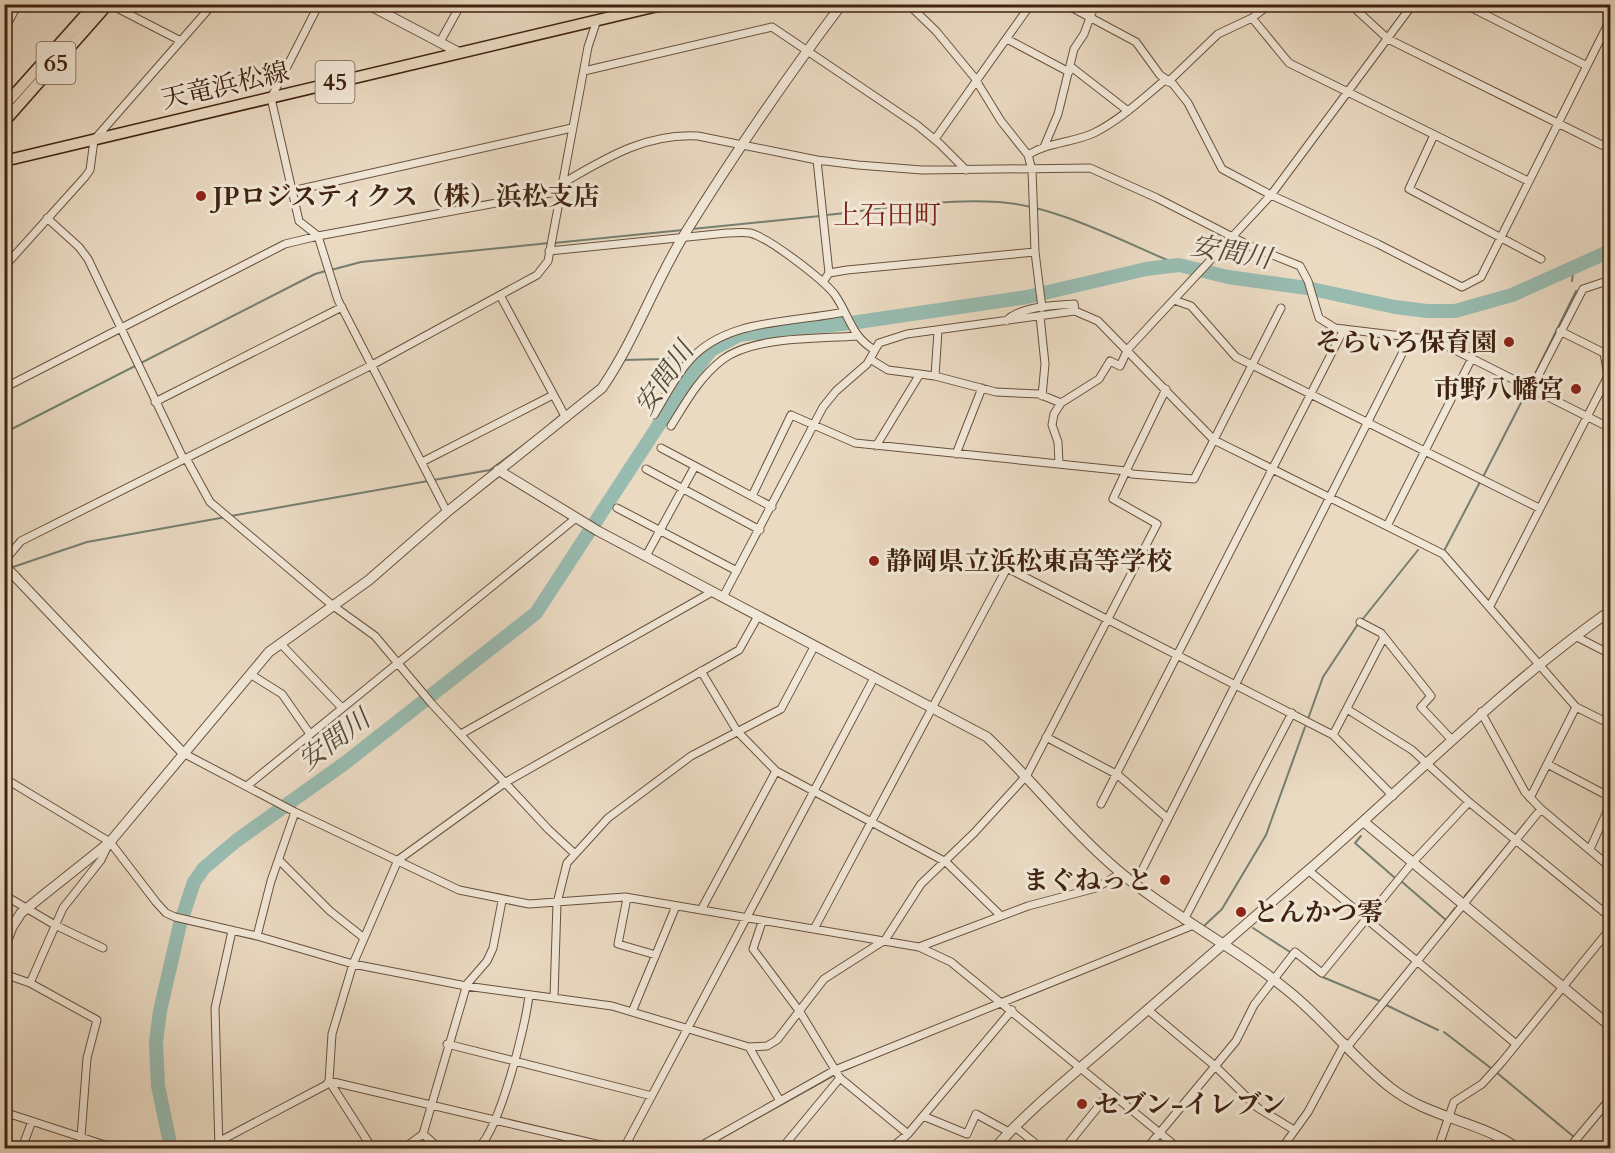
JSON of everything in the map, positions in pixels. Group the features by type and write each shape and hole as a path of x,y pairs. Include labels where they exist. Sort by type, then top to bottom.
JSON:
{"main road":[{"name":"65","path":"4,106 95,4"},
{"name":"65","path":"4,122 109,4"},
{"name":"天竜浜松線","path":"7,159 666,4"}],"street":[{"path":"4,30 18,4"},
{"path":"109,4 181,41"},
{"path":"4,267 90,170 94,140 213,4"},
{"path":"319,4 271,98 299,221 318,236 342,307 447,512"},
{"path":"367,4 460,53"},
{"path":"440,42 460,4"},
{"path":"30,983 63,908 100,860 110,842 250,674 280,643 369,580 447,512 602,388 623,355 684,236 808,50 842,4"},
{"path":"908,4 936,31 978,81 1001,121 1028,155 1032,170 1037,285 1045,364 1042,396"},
{"path":"935,140 1031,4"},
{"path":"1065,4 1136,42 1166,81 1188,103 1222,169 1462,287 1481,277 1611,20"},
{"path":"1044,147 1058,114 1074,49 1091,18 1095,4"},
{"path":"1028,155 1044,147 1093,133 1128,111 1166,81 1218,34 1252,18 1270,4"},
{"path":"1350,4 1388,39 1611,149"},
{"path":"1059,464 1059,442 1052,425 1054,414 1061,403 1099,379 1110,361 1120,366 1128,349 1271,195 1413,4"},
{"path":"1464,4 1587,66"},
{"path":"1252,18 1289,63 1528,181"},
{"path":"597,20 572,128 546,267 501,297 372,365 187,460 181,460 21,541 5,564 10,576 183,753 248,785 295,812 459,890 502,901 557,903 627,898 919,947 951,962 1178,1149"},
{"path":"584,71 772,27 935,140 966,170"},
{"path":"1007,39 1069,69 1128,111"},
{"path":"4,88 15,94"},
{"path":"292,191 572,128"},
{"path":"1434,135 1409,189 1541,259"},
{"path":"563,183 613,154 657,138 698,136 817,160 922,170 1090,168 1157,198 1232,237 1300,266 1308,281 1319,315 1335,328 1435,340 1611,428"},
{"path":"817,160 829,273 823,282"},
{"path":"4,388 285,244 561,191"},
{"path":"47,218 79,247 88,259 182,456 187,460 210,502 332,605 375,636 432,704 575,854"},
{"path":"550,249 684,236 750,233 767,242 823,282 836,297 857,336 864,344 875,350"},
{"path":"829,273 1035,252"},
{"path":"1532,388 1584,289 1611,280"},
{"path":"501,297 566,418"},
{"path":"1174,300 1191,306 1236,357 1539,508"},
{"path":"155,402 342,307"},
{"path":"752,496 791,416 855,444 1194,479 1281,308"},
{"path":"723,597 824,407 836,391 855,377 870,359 879,343 889,338 1005,322 1041,310 1075,311 1098,321 1128,349 1214,440 1443,554 1576,707 1611,724"},
{"path":"654,415 690,360 706,346 731,332 757,325 844,312"},
{"path":"1101,804 1179,656 1344,329"},
{"path":"1490,606 1608,376 1604,354 1560,331"},
{"path":"935,376 938,332"},
{"path":"671,426 695,388 724,359 732,355 766,344 857,336"},
{"path":"1135,884 1411,336"},
{"path":"1388,526 1472,358"},
{"path":"870,359 888,370 935,376 982,388 1042,396 1061,403"},
{"path":"876,446 920,374"},
{"path":"956,454 982,388"},
{"path":"4,778 110,842 156,902 166,913 175,917 257,936 353,964 466,986 632,1012 749,1047 767,1046 777,1040 824,979 885,940 921,884 946,862 1027,775 1157,524 1113,499 1166,389"},
{"path":"422,462 553,395"},
{"path":"662,448 772,507"},
{"path":"646,556 695,466"},
{"path":"646,469 760,530"},
{"path":"498,470 598,531 987,737 1027,775 1082,836 1121,873 1188,923 1293,994 1391,1088 1449,1119 1502,1137 1517,1149"},
{"path":"617,507 737,572"},
{"path":"248,785 396,662 441,630 580,520"},
{"path":"814,929 1006,568 1333,735 1393,796"},
{"path":"461,734 712,592"},
{"path":"995,1149 1012,1130 1081,1068 1393,796 1481,712 1538,664 1611,611"},
{"path":"371,1148 329,1081 332,1034 353,964 399,860 506,782 739,650 758,616"},
{"path":"1360,622 1384,637 1431,696 1421,707 1451,739"},
{"path":"1575,636 1611,654"},
{"path":"1333,735 1384,637"},
{"path":"280,643 342,708"},
{"path":"554,998 557,903 567,863 621,807 702,748 781,709 814,647"},
{"path":"701,671 737,731 776,771 946,862 1001,916"},
{"path":"250,674 282,694 310,734"},
{"path":"624,1149 874,678"},
{"path":"1530,798 1549,765 1576,707"},
{"path":"1347,709 1396,738 1469,802 1611,917"},
{"path":"1481,712 1530,798 1611,867"},
{"path":"697,1149 835,1070 1188,923 1292,713"},
{"path":"1047,737 1118,775 1167,818"},
{"path":"1549,765 1611,797"},
{"path":"701,910 776,771"},
{"path":"1147,1149 1236,1041 1254,1005 1295,952 1322,973 1412,863 1469,802"},
{"path":"1590,849 1611,805"},
{"path":"1282,1149 1316,1098 1346,1044 1464,905 1541,809"},
{"path":"257,936 295,812"},
{"path":"1364,822 1611,1026"},
{"path":"4,948 12,927 26,908 110,842"},
{"path":"279,860 330,911 364,938"},
{"path":"1308,870 1516,1044"},
{"path":"919,947 1001,916 1096,888 1121,873"},
{"path":"4,895 55,925 103,948"},
{"path":"627,898 618,944 656,955"},
{"path":"404,1149 423,1134 447,1044 466,986 487,961 493,948 502,901"},
{"path":"632,1012 676,906"},
{"path":"762,922 753,949 800,1012 840,1078 908,1134"},
{"path":"1437,1149 1454,1102 1482,1084 1611,929"},
{"path":"232,931 215,1008 218,1145 326,1085 329,1081"},
{"path":"4,974 30,983 97,1020 87,1058 82,1137 85,1149"},
{"path":"478,1149 487,1138 494,1121 514,1060 529,995"},
{"path":"891,1149 908,1134 1012,1010"},
{"path":"1148,1010 1215,1066 1258,1108 1294,1130"},
{"path":"447,1044 652,1096"},
{"path":"749,1047 780,1101"},
{"path":"782,1149 840,1078"},
{"path":"329,1081 613,1149"},
{"path":"1065,1149 1110,1092"},
{"path":"1569,1149 1611,1099"},
{"path":"4,1112 114,1149"},
{"path":"923,1116 967,1134 976,1114 1012,1130 1041,1149"},
{"path":"22,1149 32,1121"},
{"path":"423,1134 439,1149"}],"waterway":[{"path":"826,215 956,201 1021,205 1068,218 1179,265"},
{"path":"692,229 820,216"},
{"path":"554,243 683,230"},
{"path":"331,270 361,262 549,243"},
{"name":"安間川","path":"171,1148 158,1086 156,1042 160,1011 180,924 194,882 204,868 236,841 345,763 536,613 690,377 711,350 739,335 851,323 1027,297 1146,269 1179,265 1228,277 1307,288 1395,307 1427,311 1455,311 1512,295 1610,251"},
{"path":"1572,281 1574,267"},
{"path":"4,433 315,274 326,271"},
{"path":"1532,380 1576,291"},
{"path":"624,360 663,359 684,354"},
{"path":"1484,475 1527,391"},
{"path":"550,424 562,414"},
{"path":"231,516 490,470 525,444"},
{"path":"1444,551 1480,482"},
{"path":"10,568 87,542 226,517"},
{"path":"1362,620 1418,550"},
{"path":"1308,719 1323,677 1358,624"},
{"path":"1205,925 1222,909 1266,835 1305,727"},
{"path":"1361,836 1355,843 1395,878"},
{"path":"1465,896 1502,852"},
{"path":"1401,881 1446,920 1455,908"},
{"path":"1253,928 1290,952"},
{"path":"1307,966 1320,976 1380,1001"},
{"path":"1384,1004 1438,1030"},
{"path":"1444,1032 1492,1069"},
{"path":"906,1045 923,1038"},
{"path":"845,1070 854,1066"},
{"path":"1496,1072 1574,1137"},
{"path":"703,1148 833,1076"},
{"path":"582,1144 600,1148"}],"place":[{"name":"JPロジスティクス（株）浜松支店","path":"201,196"},
{"name":"そらいろ保育園","path":"1509,342"},
{"name":"市野八幡宮","path":"1576,389"},
{"name":"静岡県立浜松東高等学校","path":"874,561"},
{"name":"まぐねっと","path":"1165,880"},
{"name":"とんかつ零","path":"1241,912"},
{"name":"セブン-イレブン","path":"1082,1104"}],"district":[{"name":"上石田町","path":"887,215"}]}
